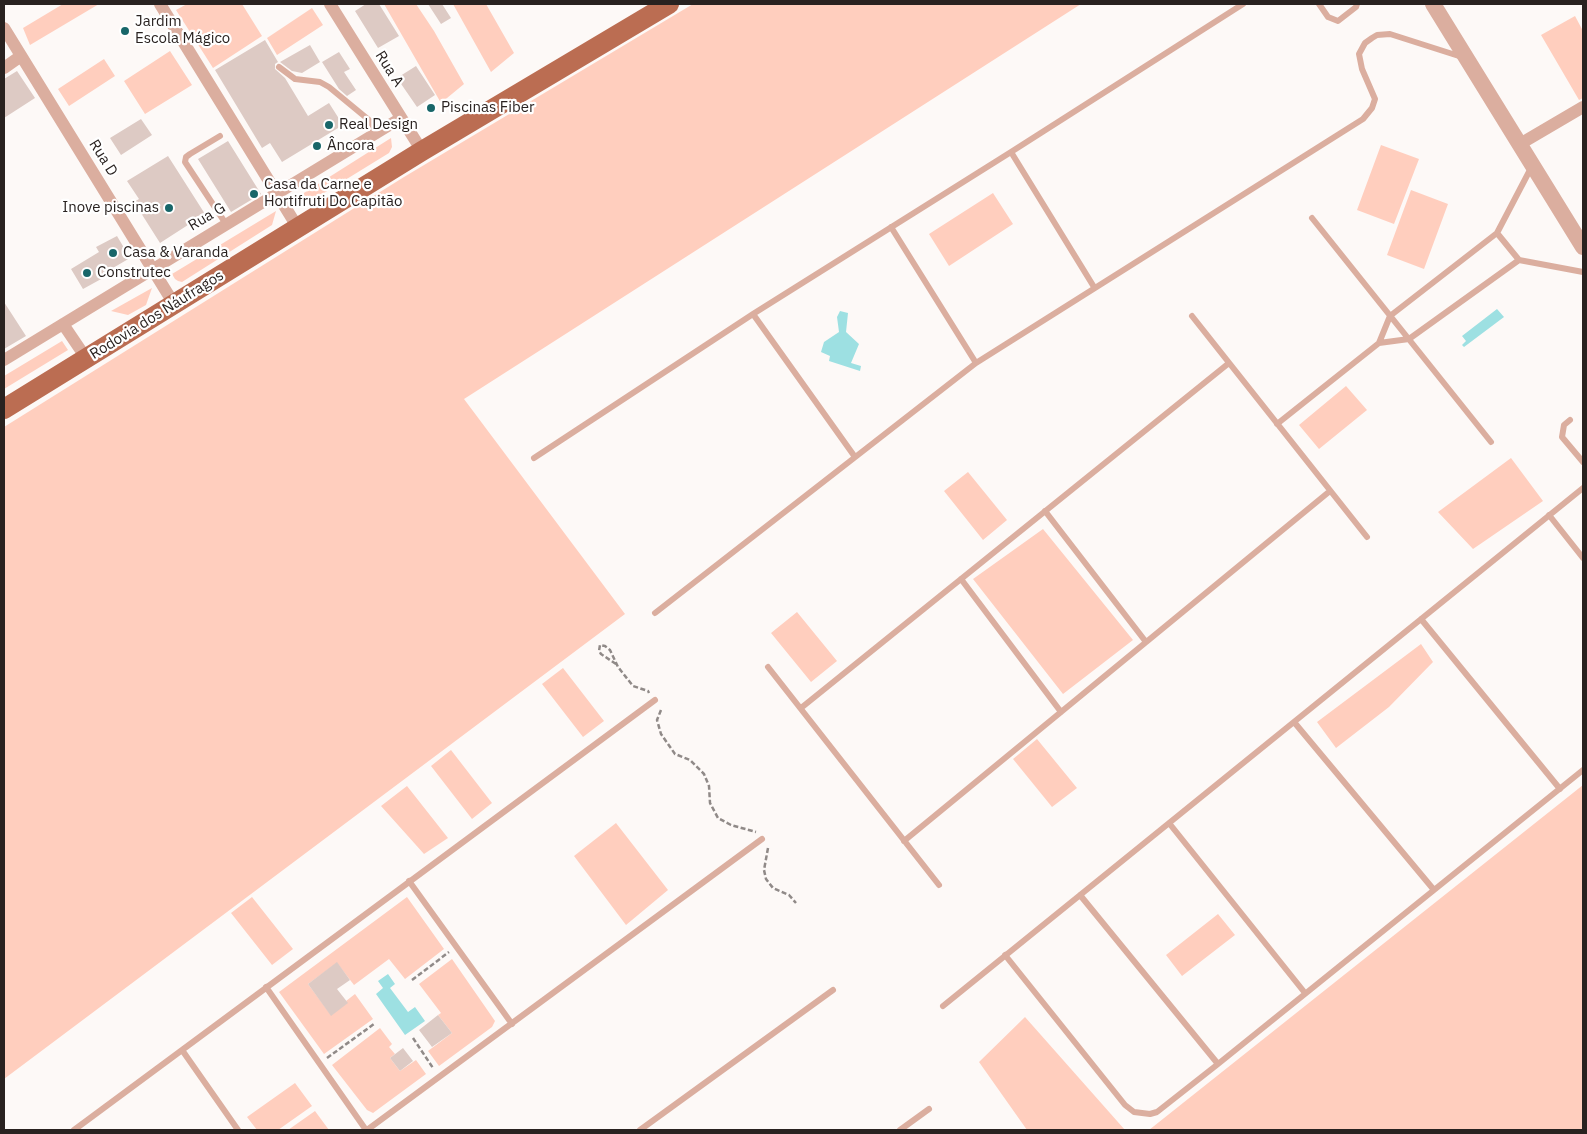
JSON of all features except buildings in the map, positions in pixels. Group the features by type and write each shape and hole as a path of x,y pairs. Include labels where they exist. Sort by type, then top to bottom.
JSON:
{"main road":[{"path":"618,35 657,4"},
{"path":"618,35 669,4"},
{"name":"Rodovia dos Náufragos","path":"4,409 422,151 618,35"}],"street":[{"path":"160,4 298,228"},
{"path":"1433,4 1583,247"},
{"name":"Rua A","path":"334,5 400,118 422,151"},
{"name":"Rua D","path":"4,28 174,304"},
{"path":"4,68 21,56"},
{"path":"1520,144 1583,107"},
{"name":"Rua G","path":"4,360 400,118"},
{"path":"63,324 86,358"}],"lane":[{"path":"534,458 753,314 1243,4"},
{"path":"1319,4 1328,18 1338,21 1356,7 1357,4"},
{"path":"655,613 976,363 1363,119 1372,108 1375,99 1362,69 1359,54 1365,43 1377,35 1390,34 1467,59"},
{"path":"278,67 300,80 320,82 329,87 370,120 377,132"},
{"path":"220,136 190,154 185,162 226,224"},
{"path":"1011,152 1094,287"},
{"path":"1277,424 1379,343 1390,316 1497,233 1532,165"},
{"path":"1312,218 1491,442"},
{"path":"891,227 976,363"},
{"path":"1497,233 1519,260 1583,272"},
{"path":"1379,343 1409,339 1519,260"},
{"path":"753,314 855,457"},
{"path":"1192,316 1367,537"},
{"path":"801,708 1229,363"},
{"path":"1570,420 1564,425 1562,437 1583,462"},
{"path":"943,1006 1583,488"},
{"path":"904,841 1330,491"},
{"path":"1045,511 1146,642"},
{"path":"1549,515 1583,558"},
{"path":"961,579 1061,712"},
{"path":"1421,619 1560,789"},
{"path":"768,667 939,885"},
{"path":"74,1130 655,700"},
{"path":"1294,722 1434,890"},
{"path":"1005,955 1125,1105 1134,1112 1150,1114 1156,1112 1218,1064 1583,770"},
{"path":"1169,822 1306,993"},
{"path":"266,987 367,1130 762,839"},
{"path":"409,881 512,1024"},
{"path":"1080,895 1218,1064"},
{"path":"640,1130 833,990"},
{"path":"182,1050 238,1130"},
{"path":"900,1130 929,1109"}],"path":[{"path":"616,664 601,654 599,651 600,645 610,650 616,664 633,686 648,691 655,700 661,710 657,717 661,734 675,754 685,757 704,774 709,786 710,803 718,818 731,825 758,833 768,848 764,870 766,879 773,888 789,895 796,903"},
{"path":"412,980 456,947"},
{"path":"320,1063 374,1024"},
{"path":"413,1038 439,1077"}],"shaded area":[{"path":"63,4 99,4 30,45 23,28"},
{"path":"187,4 242,4 262,36 213,68 176,10"},
{"path":"384,4 416,4 434,31 464,84 441,103"},
{"path":"453,4 486,4 514,53 491,72"},
{"path":"693,4 1081,4 464,399 625,614 4,1079 4,427 404,177"},
{"path":"312,8 323,25 277,55 267,38"},
{"path":"1575,16 1583,31 1583,98 1579,100 1541,35"},
{"path":"170,51 192,85 145,114 124,81"},
{"path":"104,59 115,76 69,106 58,89"},
{"path":"391,138 392,147 389,153 311,201 306,203 296,198"},
{"path":"1381,145 1419,159 1394,224 1357,210"},
{"path":"1411,190 1448,204 1424,269 1387,255"},
{"path":"993,193 1013,224 949,266 929,234"},
{"path":"276,211 272,225 182,282 175,279 172,274"},
{"path":"152,288 146,305 128,315 111,311"},
{"path":"62,341 68,350 4,389 4,376"},
{"path":"1346,386 1367,410 1319,449 1299,425"},
{"path":"1511,458 1543,501 1473,549 1438,512"},
{"path":"968,472 1007,520 983,540 944,491"},
{"path":"1043,529 1133,640 1063,694 973,579"},
{"path":"797,612 837,661 811,682 771,633"},
{"path":"1421,644 1433,662 1389,707 1336,748 1317,722"},
{"path":"563,668 604,721 583,737 542,684"},
{"path":"1037,739 1077,788 1052,807 1013,759"},
{"path":"451,750 492,803 472,819 431,766"},
{"path":"1583,785 1583,1130 1149,1130"},
{"path":"407,786 448,838 424,854 381,806"},
{"path":"616,823 668,890 626,925 574,856"},
{"path":"252,897 293,949 272,965 231,913"},
{"path":"407,897 444,949 405,979 389,959 354,985 337,963 308,984 331,1015 347,1003 346,1001 355,994 373,1019 324,1054 279,992"},
{"path":"1218,914 1235,935 1182,976 1166,955"},
{"path":"452,959 495,1021 492,1027 439,1066 428,1051 452,1033 438,1015 441,1013 419,984"},
{"path":"1025,1017 1125,1130 1027,1130 979,1062"},
{"path":"380,1028 392,1044 389,1047 395,1054 390,1058 400,1071 416,1060 426,1074 373,1113 367,1110 332,1065"},
{"path":"295,1083 312,1106 278,1130 257,1130 247,1117"},
{"path":"315,1111 329,1130 288,1130"}],"water":[{"path":"1497,309 1504,317 1464,347 1462,345 1466,341 1462,336"},
{"path":"840,311 848,313 846,332 859,344 851,363 861,366 860,371 829,361 830,356 821,352 824,342 839,332 837,317"},
{"path":"388,974 395,984 390,988 408,1012 415,1007 425,1021 405,1035 376,994 383,988 378,981"}],"place":[{"name":"Jardim Escola Mágico","path":"125,31"},
{"name":"Piscinas Fiber","path":"431,108"},
{"name":"Real Design","path":"329,125"},
{"name":"Âncora","path":"317,146"},
{"name":"Casa da Carne e Hortifruti Do Capitão","path":"254,194"},
{"name":"Inove piscinas","path":"169,208"},
{"name":"Casa & Varanda","path":"113,253"},
{"name":"Construtec","path":"87,273"}]}
